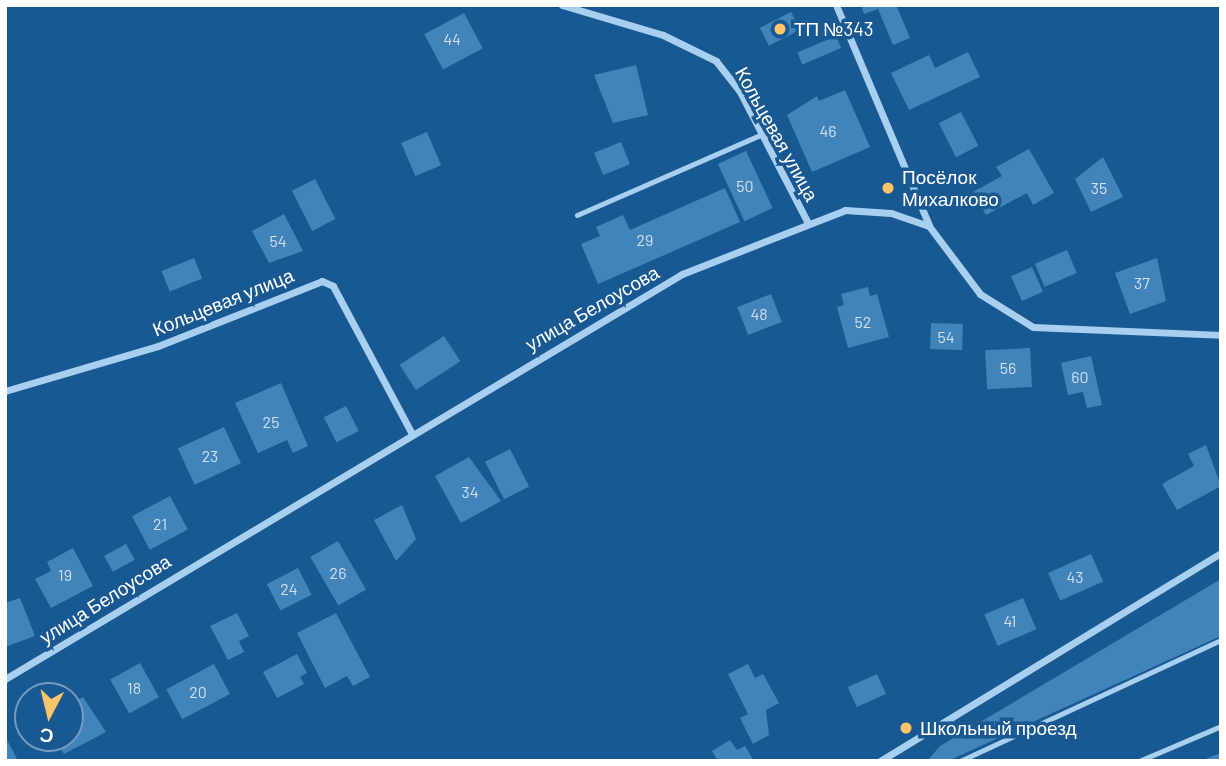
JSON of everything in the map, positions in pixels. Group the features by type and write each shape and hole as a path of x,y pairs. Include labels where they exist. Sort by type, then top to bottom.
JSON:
{"street":[{"name":"Кольцевая улица","path":"562,5 704,52 733,81 807,221"},
{"path":"836,5 929,226 975,289 1033,327 1221,335"},
{"name":"улица Белоусова","path":"5,679 411,432 682,274 807,221 869,210 929,226"},
{"name":"Кольцевая улица","path":"5,391 158,346 322,281 333,286 411,432"},
{"path":"884,759 1221,553"}],"lane":[{"path":"578,215 762,134"},
{"path":"960,761 1221,640"},
{"path":"1139,761 1221,726"}],"building":[{"path":"861,5 902,5 897,7 910,38 893,45 878,9 864,14"},
{"name":"ТП №343","path":"791,12 800,30 769,46 760,28"},
{"path":"464,13 483,48 443,69 424,34"},
{"path":"836,36 841,48 802,64 797,52"},
{"path":"968,52 980,77 909,110 891,73 929,55 935,68"},
{"path":"636,65 648,115 613,123 594,75"},
{"path":"845,90 870,147 812,172 787,115 817,96 819,101"},
{"path":"961,112 978,146 956,157 939,123"},
{"path":"427,132 441,165 415,176 401,143"},
{"path":"621,142 630,164 603,175 594,153"},
{"path":"1029,149 1054,193 1033,205 1027,193 986,215 973,192 1002,176 996,167"},
{"path":"746,151 773,208 745,221 718,164"},
{"path":"1103,157 1123,197 1091,212 1075,179"},
{"path":"315,179 335,219 312,231 292,191"},
{"path":"725,188 740,222 598,284 581,244 600,236 596,227 623,215 630,230"},
{"path":"284,214 303,251 269,263 252,231"},
{"path":"1067,250 1077,273 1045,287 1035,264"},
{"path":"194,258 202,278 170,292 162,271"},
{"path":"1157,258 1166,301 1130,314 1115,273"},
{"path":"1032,267 1043,292 1022,301 1011,276"},
{"path":"868,287 870,296 877,294 889,337 848,348 837,307 844,305 841,294"},
{"path":"771,294 782,322 748,335 737,307"},
{"path":"931,323 963,324 962,350 930,349"},
{"path":"444,336 460,361 416,390 400,365"},
{"path":"1030,348 1032,387 987,389 985,350"},
{"path":"1091,356 1102,405 1087,408 1083,392 1068,395 1061,363"},
{"path":"281,383 308,446 293,453 287,440 258,453 235,403"},
{"path":"346,406 359,431 336,442 324,417"},
{"path":"224,427 241,463 195,485 178,449"},
{"path":"1206,445 1221,486 1177,510 1162,484 1194,466 1188,454"},
{"path":"510,449 529,486 504,499 485,462"},
{"path":"469,457 501,501 461,523 435,476"},
{"path":"170,496 188,530 150,550 132,516"},
{"path":"402,505 416,539 396,561 374,520"},
{"path":"338,541 366,589 338,605 310,557"},
{"path":"126,544 135,560 113,572 104,556"},
{"path":"73,548 93,586 51,608 35,579 51,571 47,562"},
{"path":"1091,554 1103,581 1060,601 1048,573"},
{"path":"298,568 312,595 280,611 267,584"},
{"path":"1221,579 1221,636 948,761 927,761 940,746"},
{"path":"20,598 35,636 5,647 5,603"},
{"path":"1023,598 1036,629 998,646 984,614"},
{"path":"237,613 249,636 239,641 244,652 228,660 210,626"},
{"path":"336,613 370,677 353,686 347,676 325,688 297,633"},
{"path":"297,654 307,673 300,677 304,684 277,698 263,672"},
{"path":"140,663 159,697 129,714 110,679"},
{"path":"214,664 230,694 182,719 166,689"},
{"path":"748,664 755,678 763,674 779,703 766,710 769,735 753,744 740,718 748,714 728,674"},
{"path":"877,674 886,694 857,707 848,687"},
{"path":"84,699 106,732 84,744"},
{"path":"5,736 18,761 5,761"},
{"path":"730,740 737,750 745,746 754,761 718,761 712,751"},
{"path":"1221,753 1221,761 1200,761"}],"place":[{"name":"ТП №343","path":"780,29"},
{"name":"Посёлок Михалково","path":"888,188"},
{"name":"Школьный проезд","path":"906,728"}]}
